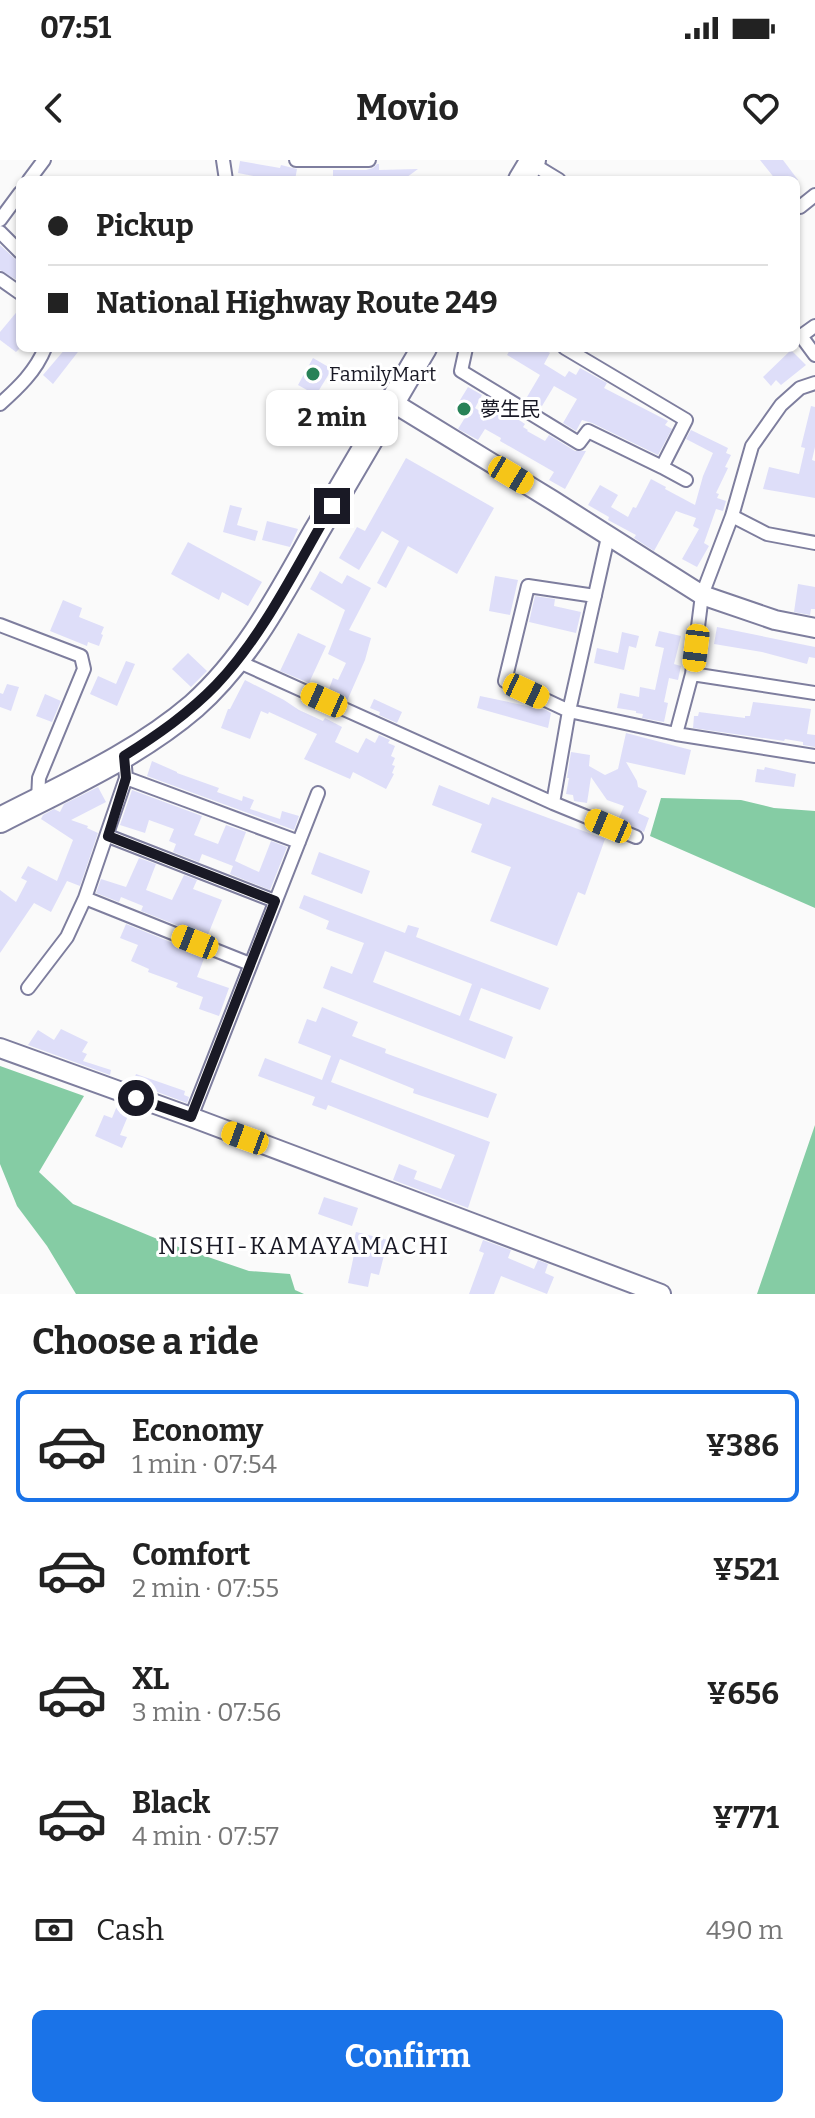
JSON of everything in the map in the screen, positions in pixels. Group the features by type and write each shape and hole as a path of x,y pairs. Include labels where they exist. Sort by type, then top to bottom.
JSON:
{"highway":[{"path":"0,820 38,800 125,767 215,686 237,661 272,609 422,352"}],"street":[{"path":"296,160 369,160"},
{"path":"528,168 549,176"},
{"path":"800,207 815,195"},
{"path":"0,220 16,198"},
{"path":"0,232 16,248"},
{"path":"815,326 801,336 815,355"},
{"path":"0,404 20,387 43,352"},
{"path":"465,352 461,371 579,443 588,431 686,480"},
{"path":"572,352 686,420 662,467"},
{"path":"676,734 692,674 702,595 732,516 752,446 781,405 800,388 815,383"},
{"path":"392,402 702,595 775,620 815,628"},
{"path":"732,516 767,534 815,543"},
{"path":"553,803 569,711 608,537"},
{"path":"595,596 528,586 505,681 569,711 676,734 815,756"},
{"path":"0,625 81,656 84,669 39,778 38,800"},
{"path":"237,661 636,837"},
{"path":"692,674 815,693"},
{"path":"28,988 67,937 85,898 108,836 125,767 299,842"},
{"path":"191,1117 318,793"},
{"path":"108,836 275,901"},
{"path":"85,898 250,964"},
{"path":"0,1048 661,1294"}],"green space":[{"path":"661,798 741,800 774,808 815,811 815,908 650,836"},
{"path":"0,1066 84,1096 39,1172 73,1204 167,1243 249,1271 290,1274 295,1290 304,1294 76,1294 47,1246 17,1206 0,1164"},
{"path":"815,1125 815,1294 757,1294"}],"building":[{"path":"760,160 783,160 795,176 773,176"},
{"path":"240,161 297,169 296,176 238,173"},
{"path":"379,164 379,170 418,169 408,176 333,176 333,170 373,168"},
{"path":"0,245 16,259 16,280 0,270"},
{"path":"16,313 16,352 0,340 0,332"},
{"path":"63,352 78,352 53,384 43,375"},
{"path":"509,352 548,352 544,364 565,377 569,371 576,375 580,368 607,383 604,388 668,421 665,425 672,429 658,455 592,423 582,420 576,431 563,423 577,399 554,386 542,406 527,397 540,375 507,355"},
{"path":"789,352 793,352 806,365 781,385 776,380 771,386 763,377"},
{"path":"313,358 332,369 316,395 298,385"},
{"path":"468,387 482,395 475,408 491,418 498,406 525,424 523,427 527,431 545,441 549,435 575,451 586,451 565,489 549,480 554,472 485,429 478,440 458,429 466,416 454,410"},
{"path":"811,406 815,407 812,460 815,461 815,498 763,489 769,467 799,474 805,448 801,447"},
{"path":"691,430 728,448 726,453 731,455 716,493 719,494 717,498 726,501 723,511 716,509 704,543 709,546 697,567 682,559 699,529 693,526 696,518 676,511 654,551 634,538 636,535 588,505 600,485 618,495 611,507 628,517 651,479 695,505 713,453 686,439"},
{"path":"406,458 494,508 457,574 408,546 386,588 377,583 399,541 382,531 359,570 339,558 357,527 365,531"},
{"path":"230,505 242,508 237,525 258,531 255,541 223,532"},
{"path":"267,521 298,529 290,547 262,540"},
{"path":"188,542 262,582 248,606 222,592 219,600 171,574"},
{"path":"320,571 342,584 347,575 371,588 349,630 371,638 347,701 328,692 333,678 338,680 346,663 328,654 345,610 310,589"},
{"path":"495,576 518,580 510,615 489,611"},
{"path":"798,584 815,587 815,609 811,609 810,615 794,612"},
{"path":"535,596 555,599 554,606 581,612 576,633 529,622"},
{"path":"63,600 82,608 79,617 104,627 99,646 88,642 87,646 50,631"},
{"path":"717,627 815,647 815,658 809,657 807,664 714,644"},
{"path":"659,631 681,636 674,664 681,666 678,680 669,678 664,722 642,718 643,714 636,711 617,708 620,693 639,697 640,687 655,690 664,648 655,646"},
{"path":"622,632 639,636 636,648 629,646 624,670 594,663 597,648 618,653"},
{"path":"298,633 326,646 309,683 280,671"},
{"path":"188,653 207,671 191,687 172,669"},
{"path":"126,661 135,664 117,706 90,694 98,676 116,684"},
{"path":"245,680 299,710 342,727 335,742 358,753 366,738 375,743 379,735 390,740 388,743 395,746 391,756 395,758 392,765 395,766 386,789 353,772 350,779 304,759 317,734 269,712 261,711 250,739 221,728"},
{"path":"7,684 19,687 11,711 0,707 0,693 3,694"},
{"path":"45,694 61,701 52,722 36,716"},
{"path":"480,696 546,710 551,713 548,728 477,708"},
{"path":"374,699 402,712 397,723 370,708"},
{"path":"753,702 811,709 807,734 815,735 815,747 785,739 693,728 694,716 698,716 699,712 745,718 750,716"},
{"path":"626,733 691,750 685,775 626,762 638,787 647,791 638,813 649,818 644,832 618,820 624,806 607,800 591,777 587,803 574,801 573,795 566,794 571,752 590,755 589,766 605,775 618,769"},
{"path":"152,761 219,788 217,792 242,801 243,796 254,800 250,809 280,819 282,811 299,816 294,830 147,776"},
{"path":"765,767 796,774 794,787 755,782 757,769 764,770"},
{"path":"439,785 489,805 492,797 605,839 585,895 578,892 557,946 490,921 511,867 471,852 482,824 432,805"},
{"path":"98,787 106,802 71,820 98,833 80,886 67,881 51,912 34,903 0,953 0,890 16,902 27,881 21,878 28,866 57,881 73,840 41,819 43,815 54,809 60,812 64,804"},
{"path":"132,790 202,816 194,835 218,844 226,825 246,832 235,861 259,872 271,841 287,847 270,890 230,874 233,866 202,854 199,862 173,852 176,844 169,841 174,829 149,820 145,833 120,825"},
{"path":"319,852 370,871 362,894 311,874"},
{"path":"139,858 156,864 146,890 172,900 184,875 197,880 193,889 222,900 207,937 141,911 143,906 121,897 119,902 96,893 101,879 126,887"},
{"path":"304,895 405,933 408,925 419,928 416,937 549,988 540,1010 481,988 469,1020 513,1037 505,1059 323,988 331,966 352,974 364,943 326,929 329,921 299,908","holes":["385,951 472,984 460,1016 373,982"]},
{"path":"126,924 205,956 197,977 229,988 219,1016 199,1009 203,997 176,987 178,983 148,972 149,969 131,961 138,945 120,938"},
{"path":"322,1007 358,1022 352,1036 386,1049 385,1053 497,1094 488,1118 413,1093 414,1089 340,1059 331,1082 490,1142 468,1208 393,1180 399,1164 417,1171 414,1179 441,1189 455,1155 328,1105 326,1110 312,1105 315,1097 258,1076 265,1058 322,1080 331,1056 298,1043 307,1019 316,1022"},
{"path":"61,1029 88,1042 82,1052 87,1054 83,1061 111,1070 110,1075 28,1045 38,1030 54,1040"},
{"path":"136,1074 185,1091 184,1095 189,1097 187,1103 133,1083"},
{"path":"117,1106 130,1111 120,1135 127,1137 122,1148 95,1136 104,1115 112,1118"},
{"path":"324,1197 358,1208 352,1226 318,1214"},
{"path":"356,1232 388,1240 379,1275 371,1273 368,1287 348,1283"},
{"path":"483,1240 511,1250 508,1258 534,1269 538,1260 548,1264 545,1273 554,1277 547,1294 501,1276 494,1294 469,1294 484,1253 479,1251"}],"place":[{"name":"FamilyMart","path":"313,374"},
{"name":"夢生民","path":"464,409"}],"district":[{"name":"NISHI-KAMAYAMACHI","path":"304,1246"}],"route":[{"path":"136,1098 191,1117 275,901 108,836 126,778 124,756 162,732 193,706 237,661 272,609 332,506"}]}
